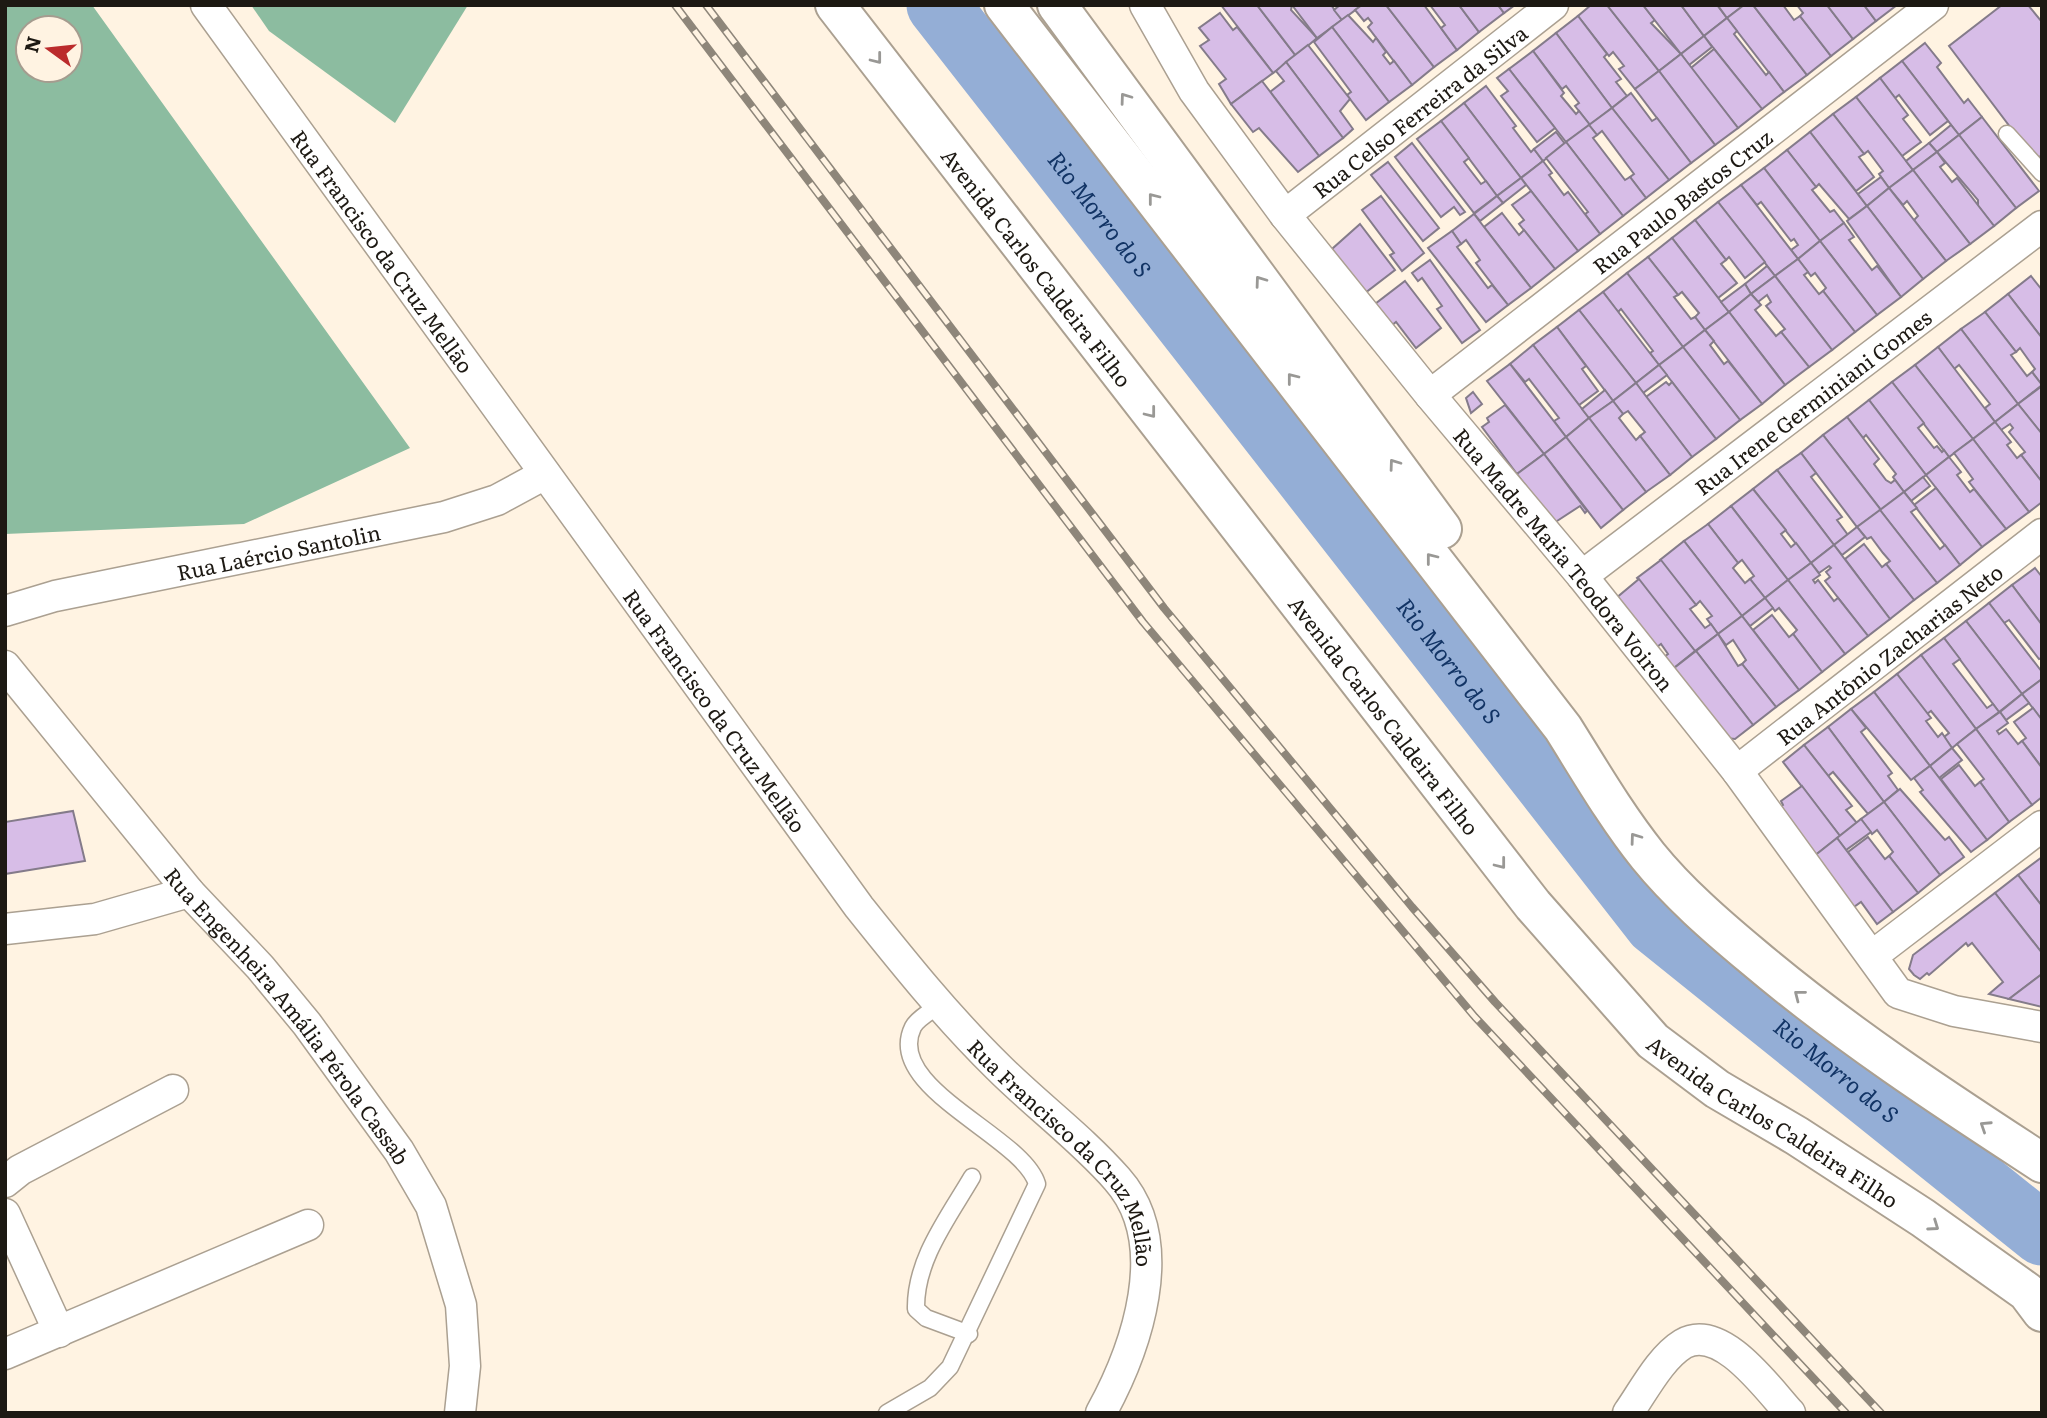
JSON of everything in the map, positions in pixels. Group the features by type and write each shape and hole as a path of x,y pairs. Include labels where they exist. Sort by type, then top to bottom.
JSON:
{"main road":[{"name":"Avenida Carlos Caldeira Filho","path":"835,5 1533,905 1653,1041 1717,1089 1797,1136 1923,1218 2028,1292 2042,1312"},
{"path":"1004,5 1563,728"},
{"path":"1057,5 1479,580 1563,728 1613,808 1649,857 1735,942 1883,1060 2042,1163"}],"street":[{"name":"Rua Francisco da Cruz Mellão","path":"206,5 818,851 938,1006 997,1066 1119,1180 1135,1207 1144,1243 1147,1281 1140,1318 1128,1354 1101,1413"},
{"name":"Rua Celso Ferreira da Silva","path":"1285,215 1553,5"},
{"name":"Rua Paulo Bastos Cruz","path":"1430,395 1933,5"},
{"name":"Rua Madre Maria Teodora Voiron","path":"1154,9 1194,91 1285,215 1430,395 1582,576 1737,771 1898,993 1954,1011 2042,1027"},
{"name":"Rua Irene Germiniani Gomes","path":"1582,576 2042,226"},
{"name":"Rua Laércio Santolin","path":"5,611 55,596 444,517 497,500 545,474"},
{"name":"Rua Antônio Zacharias Neto","path":"1737,771 2042,534"},
{"name":"Rua Engenheira Amália Pérola Cassab","path":"5,667 188,892 260,967 307,1024 399,1150 431,1206 461,1306 465,1366 460,1413"},
{"path":"1872,956 2042,826"},
{"path":"5,929 95,919 188,892"},
{"path":"5,1182 20,1170 173,1090"},
{"path":"5,1214 59,1332"},
{"path":"5,1354 308,1225"},
{"path":"1628,1413 1670,1356 1692,1340 1707,1340 1725,1346 1790,1413"}],"lane":[{"path":"2007,134 2042,173"},
{"path":"887,1413 930,1388 950,1367 1037,1184 1033,1170 931,1088 915,1064 909,1044 914,1025 938,1006"},
{"path":"968,1334 926,1318 916,1309 916,1288 934,1241 972,1177"}],"green space":[{"path":"5,5 92,5 410,448 244,524 5,534"},
{"path":"251,5 468,5 395,123 269,31"}],"building":[{"path":"1221,5 1257,5 1296,56 1273,73"},
{"path":"1257,5 1292,5 1291,10 1317,38 1296,56"},
{"path":"1292,5 1331,5 1342,20 1317,38"},
{"path":"1340,5 1362,5 1342,20 1334,10"},
{"path":"1362,5 1386,5 1434,67 1412,85 1368,27 1372,23 1368,18 1364,21 1355,10"},
{"path":"1386,5 1424,5 1457,50 1434,67"},
{"path":"1430,5 1459,5 1479,32 1457,50 1441,28 1445,25"},
{"path":"1459,5 1498,5 1504,13 1479,32"},
{"path":"1498,5 1515,5 1504,13"},
{"path":"1591,5 1607,5 1659,71 1635,89 1619,69 1624,66 1613,52 1609,56 1578,16"},
{"path":"1607,5 1643,5 1655,20 1651,23 1681,54 1659,71"},
{"path":"1643,5 1681,5 1704,36 1681,54"},
{"path":"1681,5 1717,5 1727,18 1704,36"},
{"path":"1744,5 1727,18 1719,7"},
{"path":"1744,5 1753,5 1807,75 1784,92 1727,18"},
{"path":"1753,5 1783,5 1794,20 1800,16 1831,56 1807,75"},
{"path":"1797,5 1827,5 1853,39 1831,56 1800,16 1803,13"},
{"path":"1827,5 1864,5 1876,21 1853,39"},
{"path":"1864,5 1897,5 1876,21"},
{"path":"2002,5 2028,5 2042,22 2042,155 2035,160 1949,46"},
{"path":"1220,13 1233,30 1237,27 1273,73 1231,104 1219,84 1226,79 1200,46 1209,40 1199,28"},
{"path":"1348,15 1373,42 1376,38 1386,52 1383,55 1390,64 1394,61 1412,85 1389,102 1332,27"},
{"path":"1578,16 1607,54 1604,57 1621,79 1616,82 1627,96 1612,108 1556,33"},
{"path":"1727,18 1737,31 1734,34 1766,75 1769,72 1784,92 1762,109 1704,36"},
{"path":"1332,27 1389,102 1366,120 1347,95 1351,92 1314,42"},
{"path":"1556,33 1612,108 1590,125 1575,106 1579,103 1566,86 1562,89 1533,51"},
{"path":"1704,36 1712,47 1689,65 1681,54"},
{"path":"1925,43 1941,63 1937,67 1964,103 1968,99 1982,117 1959,135 1902,61"},
{"path":"1308,45 1350,99 1340,111 1353,129 1343,138 1286,62"},
{"path":"1714,49 1762,109 1738,128 1691,68"},
{"path":"1533,51 1564,93 1561,96 1576,114 1579,111 1590,125 1566,142 1509,69"},
{"path":"1681,54 1738,128 1715,145 1659,71"},
{"path":"1902,61 1948,121 1930,135 1899,95 1895,98 1880,78"},
{"path":"1286,62 1343,138 1319,156 1270,92 1284,81 1276,71"},
{"path":"1509,69 1555,128 1537,142 1501,96 1508,91 1497,78"},
{"path":"1659,71 1715,145 1691,163 1635,89"},
{"path":"1880,78 1908,115 1903,119 1921,142 1902,156 1856,97"},
{"path":"1262,81 1319,156 1298,172 1259,128 1253,132 1231,104"},
{"path":"1486,86 1516,126 1513,128 1531,152 1534,149 1543,161 1521,178 1464,103"},
{"path":"1631,93 1652,121 1657,118 1691,163 1669,180 1612,108"},
{"path":"1856,97 1913,170 1889,188 1879,174 1883,171 1868,151 1864,154 1833,114"},
{"path":"1464,103 1521,178 1497,196 1441,121"},
{"path":"1612,108 1669,180 1646,198 1630,177 1634,174 1602,131 1597,135 1589,125"},
{"path":"1833,114 1864,154 1859,157 1874,177 1856,191 1810,132"},
{"path":"1982,117 2039,191 2016,208 1959,135"},
{"path":"1441,121 1469,158 1464,162 1481,184 1486,181 1497,196 1474,213 1417,139"},
{"path":"1589,125 1597,135 1593,138 1625,180 1630,177 1646,198 1623,216 1566,142"},
{"path":"1951,125 1959,135 1937,152 1929,143"},
{"path":"1556,132 1565,144 1543,161 1534,149"},
{"path":"1810,132 1867,206 1849,219 1819,184 1816,187 1787,150"},
{"path":"1959,135 2016,208 1994,226 1978,206 1978,200 1937,152"},
{"path":"1566,142 1623,216 1600,234 1585,214 1588,212 1546,158"},
{"path":"1412,143 1465,212 1460,215 1454,207 1441,217 1395,157"},
{"path":"1929,143 1937,152 1913,170 1906,161"},
{"path":"1787,150 1816,187 1812,190 1830,212 1834,210 1844,223 1820,241 1764,168"},
{"path":"1937,152 1945,163 1940,167 1952,182 1957,178 1994,226 1970,244 1913,170"},
{"path":"1543,161 1552,173 1549,175 1564,195 1568,192 1600,234 1578,251 1521,178"},
{"path":"1388,162 1439,228 1423,241 1371,175"},
{"path":"1764,168 1820,241 1798,259 1791,250 1798,245 1794,239 1791,241 1761,202 1757,205 1741,185"},
{"path":"1913,170 1970,244 1946,261 1914,220 1918,216 1907,201 1903,205 1889,188"},
{"path":"1881,177 1889,188 1867,206 1858,194"},
{"path":"1521,178 1526,185 1503,203 1497,196"},
{"path":"1741,185 1798,259 1775,276 1718,202"},
{"path":"1889,188 1946,261 1923,279 1867,206"},
{"path":"1531,191 1578,251 1555,269 1519,224 1524,220 1512,205"},
{"path":"1381,196 1424,253 1402,271 1390,255 1394,253 1362,210"},
{"path":"1497,196 1503,203 1480,221 1474,214"},
{"path":"1718,202 1765,262 1745,278 1729,257 1726,260 1695,220"},
{"path":"1867,206 1923,279 1901,297 1847,221"},
{"path":"1502,213 1519,235 1524,230 1555,269 1531,288 1484,227"},
{"path":"1474,214 1531,288 1508,305 1476,263 1480,260 1466,240 1461,244 1452,231"},
{"path":"1695,220 1726,260 1721,264 1737,283 1718,298 1672,238"},
{"path":"1844,223 1854,237 1849,240 1872,270 1877,266 1901,297 1877,315 1820,241"},
{"path":"1360,224 1395,270 1365,293 1332,249"},
{"path":"1452,231 1461,244 1457,247 1488,288 1492,285 1508,305 1486,322 1428,248"},
{"path":"1672,238 1729,312 1705,330 1695,317 1699,313 1682,292 1678,295 1648,257"},
{"path":"1820,241 1877,315 1855,332 1823,291 1826,288 1815,273 1811,276 1798,259"},
{"path":"1648,257 1678,295 1674,297 1691,319 1695,317 1705,330 1683,347 1627,273"},
{"path":"1798,259 1808,272 1804,275 1819,294 1823,291 1855,332 1832,350 1775,276"},
{"path":"1430,260 1480,330 1462,343 1437,309 1442,306 1422,278 1418,281 1412,273"},
{"path":"1767,266 1775,276 1751,294 1745,284"},
{"path":"1627,273 1683,347 1659,365 1650,353 1653,351 1621,309 1618,312 1603,292"},
{"path":"1775,276 1832,350 1809,367 1781,332 1785,329 1766,306 1771,302 1767,295 1758,302 1751,294"},
{"path":"2031,276 2042,290 2042,338 2008,294"},
{"path":"1405,281 1441,328 1416,348 1396,322 1391,326 1375,304"},
{"path":"1745,284 1751,294 1729,312 1721,302"},
{"path":"1603,292 1659,365 1636,383 1579,310"},
{"path":"1751,294 1761,305 1755,310 1776,336 1781,332 1809,367 1785,385 1729,312"},
{"path":"2008,294 2042,338 2042,385 2032,372 2035,369 2020,348 2016,352 1985,312"},
{"path":"1579,310 1636,383 1613,401 1557,327"},
{"path":"1729,312 1785,385 1762,404 1705,330"},
{"path":"1985,312 2016,352 2011,355 2027,376 2032,372 2042,385 2018,404 1961,329"},
{"path":"1557,327 1586,366 1582,369 1598,391 1579,405 1533,345"},
{"path":"1961,329 2018,404 1995,422 1985,408 1990,404 1959,365 1954,369 1938,347"},
{"path":"1705,330 1714,341 1710,345 1724,364 1728,361 1762,404 1740,420 1683,347"},
{"path":"1533,345 1589,418 1566,437 1554,421 1559,418 1529,379 1525,382 1510,364"},
{"path":"1683,347 1740,420 1716,439 1659,365"},
{"path":"1938,347 1995,422 1973,439 1915,365"},
{"path":"1510,364 1566,437 1544,454 1487,381"},
{"path":"1659,365 1667,375 1643,393 1636,383"},
{"path":"1915,365 1973,439 1949,457 1892,382"},
{"path":"1666,382 1669,385 1672,382 1716,439 1692,457 1646,397"},
{"path":"1892,382 1924,423 1918,428 1934,448 1937,446 1942,452 1944,450 1949,457 1926,475 1869,400"},
{"path":"1636,383 1692,457 1670,475 1640,436 1645,432 1628,411 1623,414 1613,401"},
{"path":"2042,386 2042,434 2018,404"},
{"path":"1605,390 1613,401 1589,418 1582,409"},
{"path":"1473,392 1482,404 1471,413 1466,398"},
{"path":"1869,400 1926,475 1904,492 1893,477 1896,474 1866,435 1863,438 1847,417"},
{"path":"1613,401 1623,414 1619,418 1636,440 1640,436 1670,475 1646,492 1589,418"},
{"path":"2018,404 2042,434 2042,482 2021,455 2025,452 2009,432 2013,428 2010,424 2001,430 1995,422"},
{"path":"1505,405 1544,454 1517,474 1482,427 1489,422 1487,418"},
{"path":"1847,417 1879,459 1874,464 1886,480 1891,483 1895,480 1904,492 1881,510 1823,435"},
{"path":"1589,418 1646,492 1623,510 1566,437"},
{"path":"1995,422 2011,442 2007,445 2017,458 2021,455 2042,482 2042,502 2029,512 1973,439"},
{"path":"1823,435 1881,510 1857,527 1801,453"},
{"path":"1566,437 1623,510 1601,528 1544,454"},
{"path":"1973,439 2029,512 2006,529 1969,482 1973,479 1954,453"},
{"path":"1801,453 1816,473 1811,477 1842,517 1837,520 1848,535 1834,545 1777,470"},
{"path":"1544,454 1587,511 1585,513 1580,506 1554,523 1517,474"},
{"path":"1949,457 1961,472 1957,475 1970,492 1974,489 2006,529 1982,547 1926,475"},
{"path":"1777,470 1834,545 1811,563 1753,489"},
{"path":"1923,477 1930,486 1911,501 1904,492"},
{"path":"1936,488 1982,547 1960,565 1914,505"},
{"path":"1753,489 1786,530 1781,534 1791,547 1796,543 1811,563 1788,580 1731,506"},
{"path":"1904,492 1917,508 1911,512 1940,549 1945,545 1960,565 1937,583 1880,510"},
{"path":"1731,506 1788,580 1765,598 1750,579 1754,576 1742,560 1738,563 1708,524"},
{"path":"1880,510 1937,583 1914,600 1886,564 1890,561 1871,537 1867,539 1857,527"},
{"path":"1708,524 1738,563 1733,568 1745,583 1750,579 1765,598 1742,616 1684,541"},
{"path":"1857,527 1865,537 1842,555 1834,545"},
{"path":"1684,541 1742,616 1718,634 1707,619 1712,616 1700,601 1696,605 1660,560"},
{"path":"1864,544 1882,567 1886,564 1914,600 1890,619 1845,559"},
{"path":"1834,545 1890,619 1868,636 1825,581 1830,577 1826,572 1831,568 1829,566 1819,573 1811,563"},
{"path":"1661,560 1696,605 1690,609 1705,628 1711,624 1718,634 1695,651 1637,578"},
{"path":"1811,563 1820,575 1813,580 1815,583 1818,580 1834,601 1838,598 1868,636 1845,654 1788,580"},
{"path":"2035,568 2042,577 2042,625 2012,585"},
{"path":"1639,579 1695,651 1669,672 1660,660 1668,654 1661,644 1653,650 1615,599"},
{"path":"1788,580 1845,654 1822,672 1793,634 1797,630 1779,608 1775,611 1765,598"},
{"path":"2012,585 2042,625 2042,658 2039,659 2009,620 2004,623 1989,603"},
{"path":"1765,598 1773,608 1750,626 1742,616"},
{"path":"1989,603 2042,672 2042,679 2022,694 1966,621"},
{"path":"1772,615 1789,637 1793,634 1822,672 1799,690 1753,630"},
{"path":"1742,616 1799,690 1776,707 1742,664 1746,660 1733,640 1726,645 1718,634"},
{"path":"1966,621 2022,694 1999,712 1944,638"},
{"path":"1718,634 1738,666 1742,664 1776,707 1753,725 1696,651"},
{"path":"1944,638 1960,659 1953,664 1987,708 1993,704 1999,712 1976,729 1921,655"},
{"path":"1696,651 1753,725 1735,739 1718,737 1669,672"},
{"path":"1921,655 1976,729 1952,748 1944,737 1949,733 1931,711 1927,714 1897,674"},
{"path":"1897,674 1931,718 1926,721 1938,737 1942,733 1952,748 1930,766 1874,692"},
{"path":"2042,679 2042,720 2022,694"},
{"path":"1874,692 1930,766 1911,780 1851,709"},
{"path":"2022,694 2029,703 2006,720 2000,712"},
{"path":"2033,708 2042,720 2042,768 2022,741 2026,738 2014,722"},
{"path":"1851,709 1866,728 1861,732 1892,773 1888,776 1898,790 1884,802 1828,727"},
{"path":"2000,712 2008,723 1997,731 1999,734 2006,729 2018,744 2022,741 2042,768 2042,797 2032,805 1976,729"},
{"path":"1828,727 1884,802 1868,814 1833,772 1828,776 1804,745"},
{"path":"1976,729 2032,805 2009,822 1980,782 1984,779 1957,744"},
{"path":"1804,745 1852,806 1846,810 1857,823 1840,836 1783,762"},
{"path":"1952,748 1962,760 1939,778 1930,766"},
{"path":"1959,765 1975,786 1980,782 2009,822 1987,840 1941,779"},
{"path":"1930,766 1987,840 1971,852 1920,792 1923,790 1914,778"},
{"path":"1802,786 1840,836 1813,857 1777,809 1783,805 1781,801"},
{"path":"1900,789 1945,840 1949,837 1964,857 1940,875 1884,802"},
{"path":"1884,802 1940,875 1918,893 1889,856 1893,852 1877,830 1872,834 1861,819"},
{"path":"73,811 85,861 5,874 5,822"},
{"path":"1861,819 1871,832 1846,850 1837,838"},
{"path":"1868,837 1885,859 1889,856 1918,893 1893,912 1848,852"},
{"path":"1837,838 1893,912 1877,924 1861,902 1851,909 1813,857"},
{"path":"2042,857 2042,906 2018,875"},
{"path":"2018,875 2042,906 2042,953 1995,893"},
{"path":"1995,893 2042,953 2042,974 2009,999 1989,994 2003,982 1972,943 1968,946 1966,943 1929,975 1927,973 1920,979 1914,975 1909,969 1913,955"},
{"path":"2042,974 2042,1007 2009,999"}],"waterway":[{"name":"Rio Morro do S","path":"938,5 1656,924 2042,1234"}],"railway":[{"path":"675,5 1143,622 1475,1017 1846,1413"},
{"path":"706,5 1164,608 1412,907 1495,1002 1881,1413"}]}
